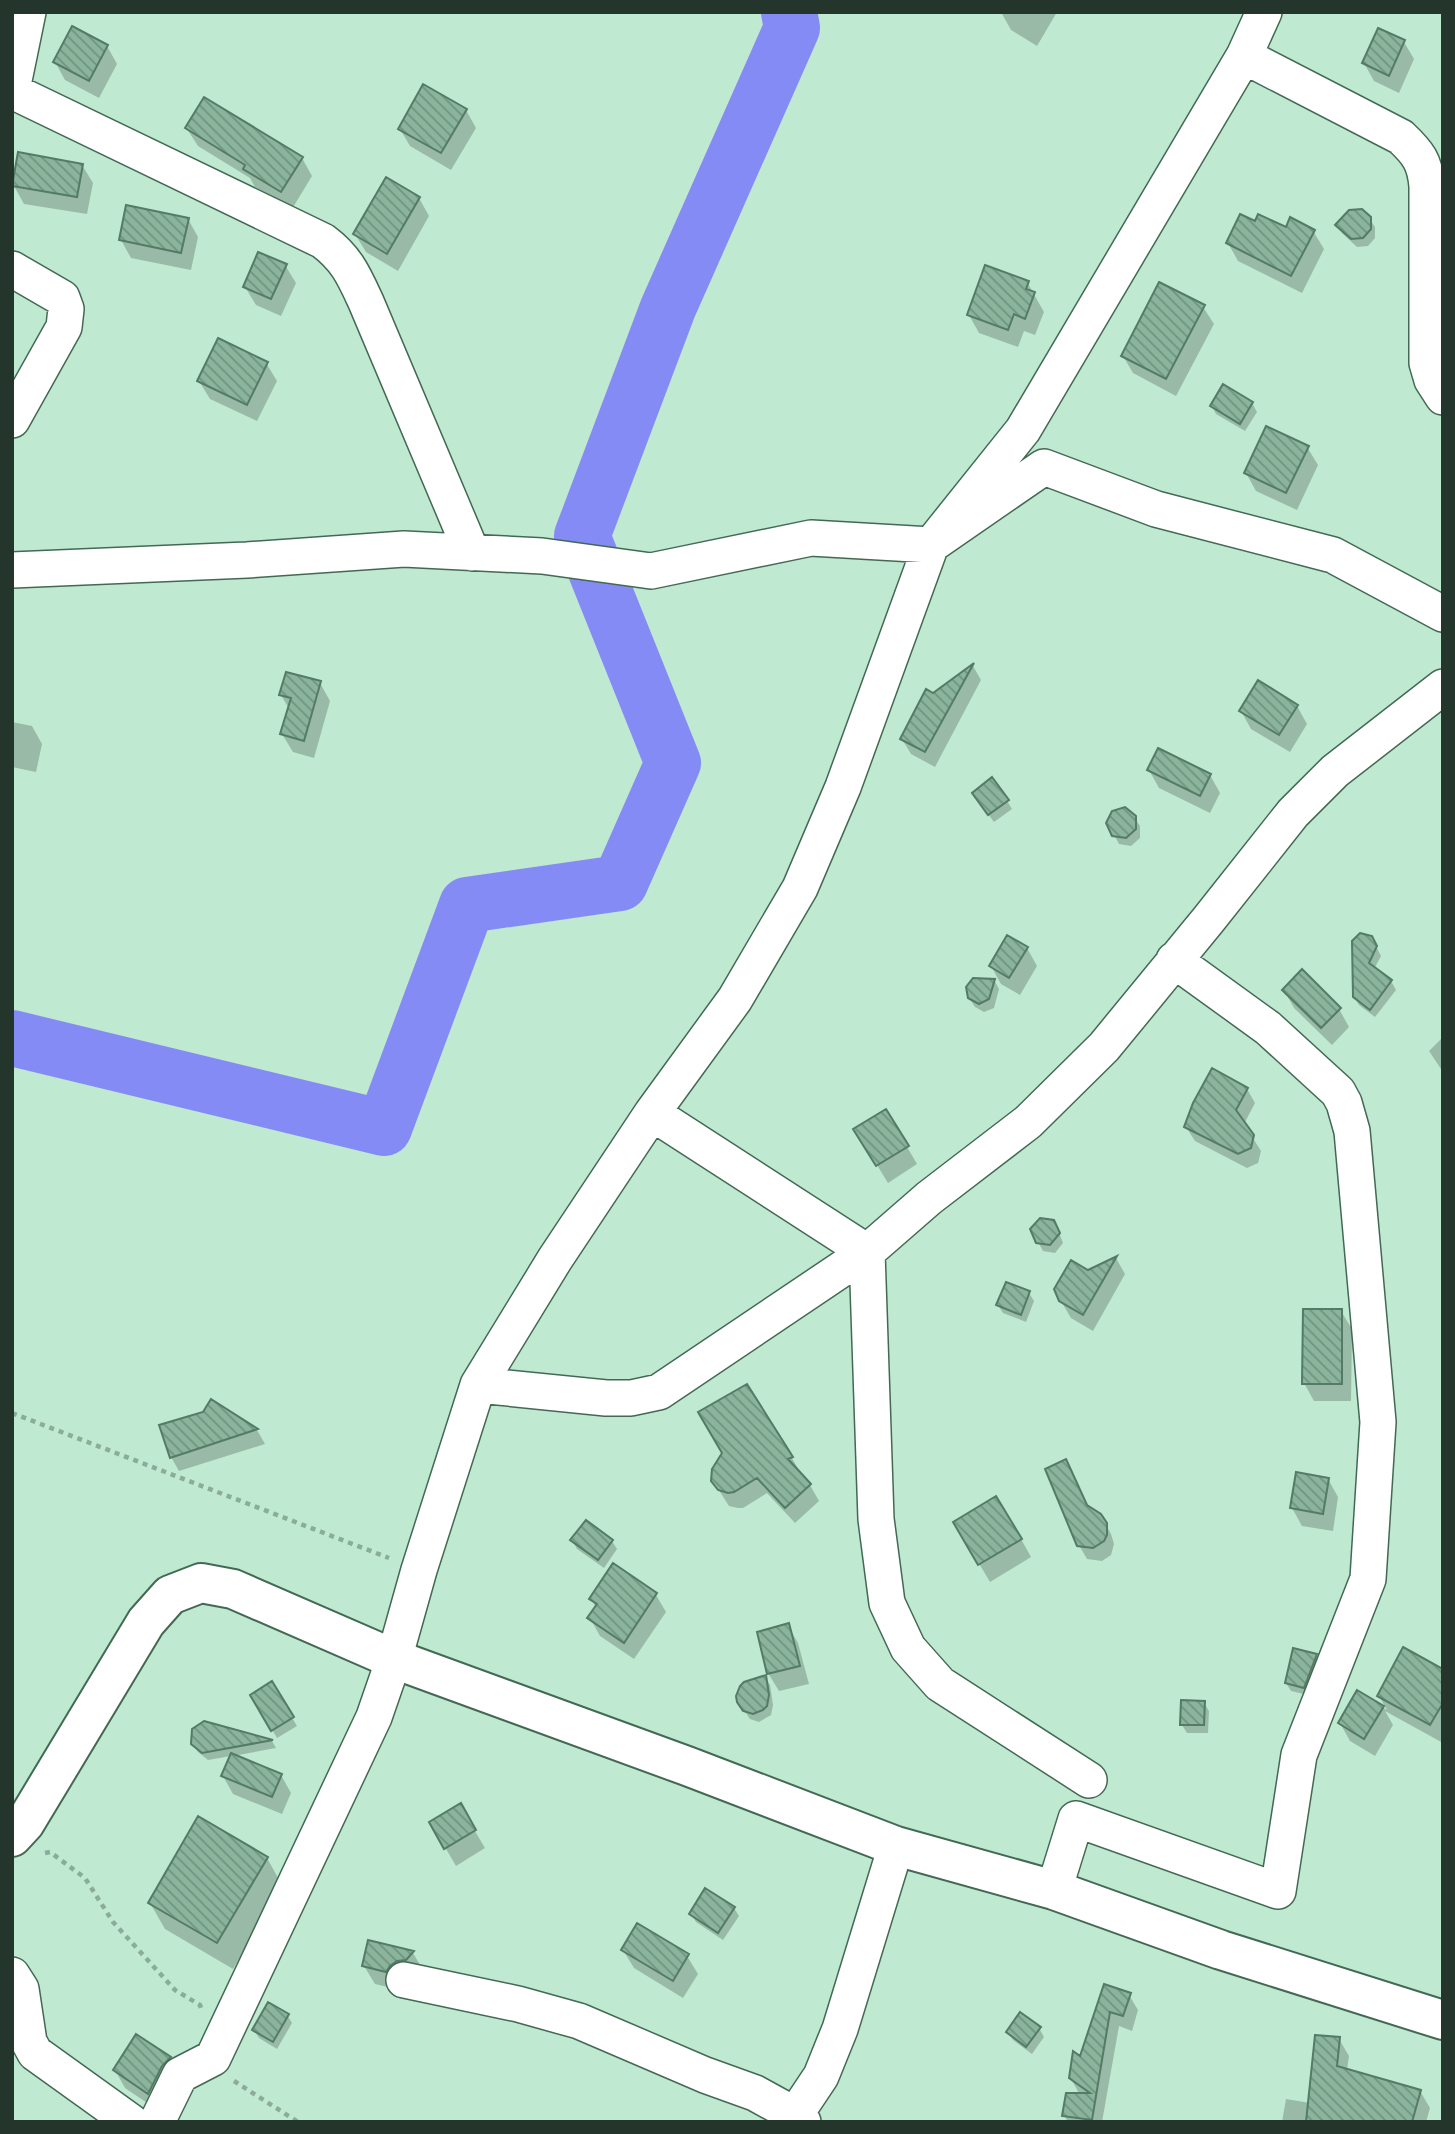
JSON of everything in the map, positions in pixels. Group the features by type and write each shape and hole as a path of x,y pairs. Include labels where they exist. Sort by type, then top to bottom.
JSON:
{"street":[{"path":"28,12 12,91 323,241 338,252 350,268 366,302 472,553"},
{"path":"156,2122 180,2075 213,2058 374,1717 478,1385 555,1259 652,1114 735,999 800,888 844,787 931,545 1023,430 1244,56 1264,12"},
{"path":"1244,56 1401,136 1425,166 1427,363 1432,380 1443,397"},
{"path":"12,270 62,298 66,309 64,327 12,420"},
{"path":"12,570 247,561 404,549 542,556 651,571 811,538 931,545 1044,467 1156,509 1334,555 1443,614"},
{"path":"478,1385 606,1398 631,1398 659,1392 867,1252 929,1198 1028,1122 1104,1047 1293,813 1335,771 1443,687"},
{"path":"1054,1890 1076,1819 1278,1891 1299,1755 1368,1579 1378,1422 1349,1117 1338,1091 1268,1028 1174,960"},
{"path":"652,1114 867,1252"},
{"path":"867,1252 876,1519 887,1603 908,1648 940,1684 1089,1780"},
{"path":"25,1846 24,1822 146,1622 170,1595 201,1583 233,1590 394,1659 896,1846 1054,1890 1220,1950 1443,2020"},
{"path":"404,1980 518,2004 579,2021 754,2093 799,2118 821,2076 840,2029 896,1846"},
{"path":"12,1975 21,1989 29,2042 35,2053 131,2122"}],"path":[{"path":"12,1413 419,1570"},
{"path":"25,1846 50,1852 85,1878 113,1922 175,1990 200,2005 213,2058 233,2080 298,2122"}],"building":[{"path":"72,26 108,45 89,81 53,62"},
{"path":"1378,28 1405,40 1389,76 1362,63"},
{"path":"423,84 467,109 441,153 398,129"},
{"path":"204,97 303,157 281,192 243,169 245,165 185,128"},
{"path":"18,152 83,164 77,197 12,186"},
{"path":"386,177 420,197 387,254 353,234"},
{"path":"126,205 189,218 181,253 119,240"},
{"path":"1362,209 1371,217 1371,229 1363,238 1351,239 1335,225 1349,210"},
{"path":"1240,214 1255,221 1258,214 1286,227 1290,217 1315,230 1291,276 1226,243"},
{"path":"258,252 287,264 271,299 243,287"},
{"path":"985,265 1029,281 1026,289 1035,292 1025,319 1014,314 1008,330 967,315"},
{"path":"1159,282 1205,305 1166,379 1121,356"},
{"path":"218,338 268,362 247,405 197,381"},
{"path":"1223,384 1253,402 1240,424 1210,406"},
{"path":"1266,426 1309,446 1286,493 1244,473"},
{"path":"974,663 925,752 900,739 926,689 933,693"},
{"path":"286,672 321,681 304,741 280,734 291,698 279,695"},
{"path":"1258,680 1298,705 1279,735 1239,711"},
{"path":"1158,748 1211,774 1200,796 1147,770"},
{"path":"992,777 1009,800 988,815 972,793"},
{"path":"1125,807 1136,816 1136,829 1126,838 1112,836 1106,823 1112,811"},
{"path":"1360,933 1372,936 1377,946 1369,963 1392,980 1370,1010 1353,997 1352,941"},
{"path":"1007,935 1028,947 1009,978 989,966"},
{"path":"1302,969 1341,1008 1321,1028 1282,990"},
{"path":"973,978 995,979 989,999 979,1004 968,998 966,987"},
{"path":"1212,1068 1248,1088 1236,1110 1254,1135 1251,1148 1238,1154 1184,1127 1193,1103"},
{"path":"886,1109 909,1146 876,1166 853,1129"},
{"path":"1040,1218 1054,1220 1060,1233 1050,1245 1036,1243 1030,1229"},
{"path":"1117,1256 1083,1315 1059,1301 1054,1289 1071,1260 1088,1270"},
{"path":"1006,1282 1030,1291 1021,1315 996,1305"},
{"path":"1303,1309 1342,1309 1342,1384 1302,1384"},
{"path":"747,1384 793,1457 788,1459 811,1484 785,1508 757,1478 728,1493 718,1490 711,1481 712,1469 722,1453 698,1412"},
{"path":"211,1399 258,1429 170,1458 159,1425 203,1412"},
{"path":"1066,1459 1087,1505 1101,1514 1107,1523 1104,1541 1093,1548 1077,1546 1045,1469"},
{"path":"1296,1472 1329,1478 1323,1514 1290,1508"},
{"path":"996,1496 1022,1539 978,1565 953,1522"},
{"path":"586,1520 613,1540 598,1560 570,1540"},
{"path":"613,1563 657,1593 624,1643 587,1618 597,1604 589,1599"},
{"path":"789,1623 800,1666 767,1674 757,1632"},
{"path":"1403,1647 1443,1669 1443,1703 1430,1725 1377,1696"},
{"path":"1293,1648 1317,1654 1304,1688 1285,1683"},
{"path":"766,1675 769,1695 767,1706 753,1714 743,1711 736,1696 740,1686 744,1682"},
{"path":"272,1681 294,1717 271,1731 250,1695"},
{"path":"1357,1690 1384,1706 1364,1739 1338,1723"},
{"path":"1181,1700 1205,1701 1204,1725 1180,1725"},
{"path":"204,1721 273,1740 202,1753 191,1744 192,1729"},
{"path":"231,1753 282,1774 272,1797 221,1776"},
{"path":"461,1803 476,1830 444,1849 429,1822"},
{"path":"198,1816 268,1857 217,1943 148,1903"},
{"path":"705,1888 735,1907 718,1933 689,1914"},
{"path":"637,1923 689,1954 673,1981 621,1950"},
{"path":"368,1940 414,1951 406,1960 397,1961 390,1966 386,1972 362,1966"},
{"path":"1104,1984 1131,1993 1123,2016 1110,2012 1092,2120 1062,2116 1066,2093 1090,2093 1069,2078 1073,2051 1080,2056"},
{"path":"268,2002 289,2014 273,2042 252,2030"},
{"path":"1020,2012 1041,2027 1026,2047 1006,2032"},
{"path":"136,2034 171,2057 162,2066 148,2094 113,2070"},
{"path":"1315,2035 1340,2037 1337,2066 1421,2090 1412,2122 1306,2122"}],"waterway":[{"path":"12,1038 384,1128 467,905 620,883 673,763 582,536 668,308 792,28 789,12"}]}
